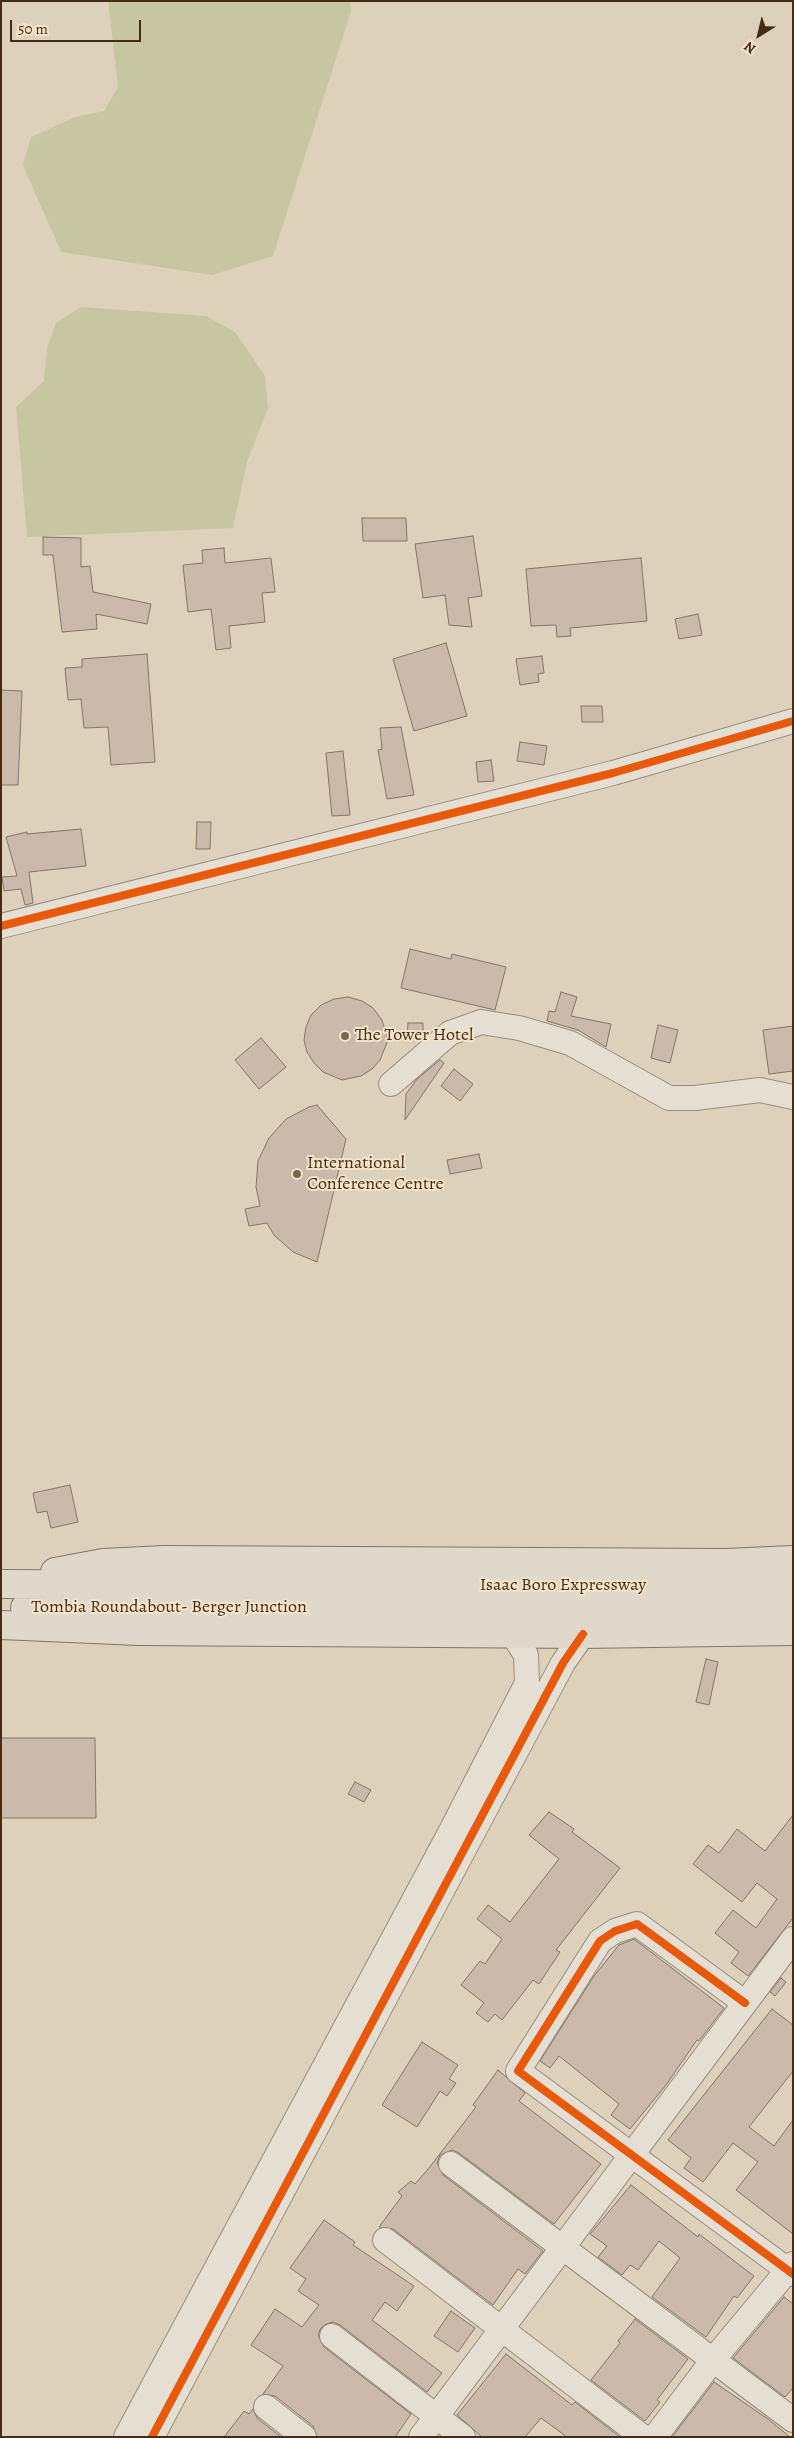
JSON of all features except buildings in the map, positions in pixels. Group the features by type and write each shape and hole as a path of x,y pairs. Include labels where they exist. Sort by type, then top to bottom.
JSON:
{"main road":[{"path":"3,1592 70,1568 103,1563 164,1560 788,1559"},
{"name":"Isaac Boro Expressway","path":"335,1596 793,1588"},
{"name":"Tombia Roundabout- Berger Junction","path":"3,1592 335,1596"},
{"name":"Isaac Boro Expressway","path":"335,1596 793,1610"},
{"path":"1,1625 139,1631 511,1632 583,1634 793,1631"},
{"path":"748,1631 793,1644"}],"street":[{"path":"1,926 613,773 793,721"},
{"path":"391,1084 450,1033 481,1022 519,1028 570,1043 669,1098 695,1098 760,1090 793,1097"},
{"path":"126,2437 451,1831 527,1683 526,1655 511,1632"},
{"path":"152,2437 558,1672 583,1634"},
{"path":"655,2437 713,2360 791,2269 518,2071 600,1941 615,1931 637,1924 745,2003"},
{"path":"421,2437 793,1938"},
{"path":"452,2164 793,2420"},
{"path":"386,2240 643,2437"},
{"path":"332,2336 463,2437"},
{"path":"266,2408 304,2437"}],"green space":[{"path":"108,1 350,1 351,12 273,256 212,275 61,252 23,165 31,137 75,117 104,111 118,87"},
{"path":"81,307 206,316 235,332 265,376 268,408 247,462 233,528 27,537 16,407 44,381 47,348 56,323"}],"cycle path":[{"path":"1,926 613,773 793,721"},
{"path":"152,2437 563,1663 583,1634"},
{"path":"745,2003 637,1924 615,1931 600,1941 518,2071 793,2274"}],"place":[{"name":"The Tower Hotel","path":"345,1036"},
{"name":"International Conference Centre","path":"297,1174"}]}
